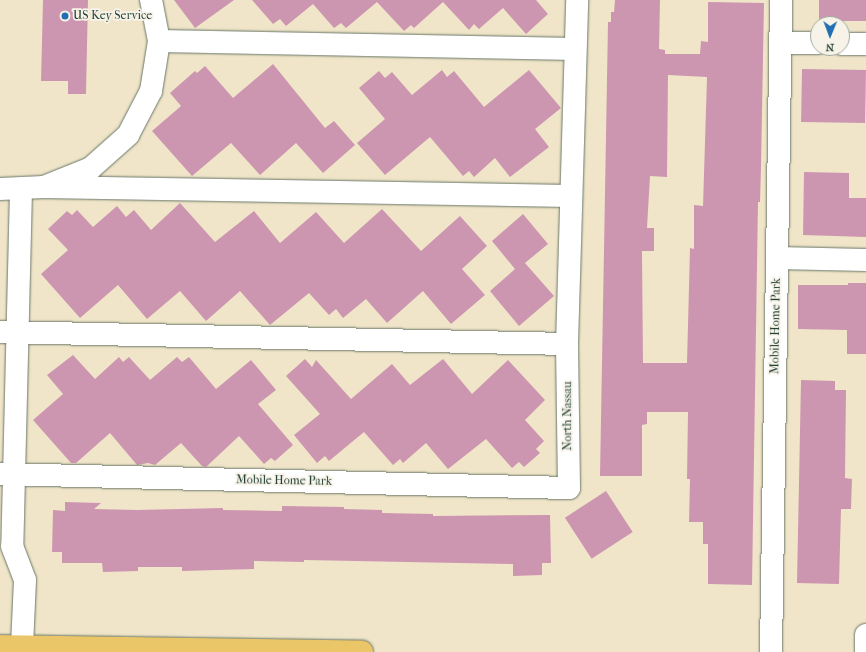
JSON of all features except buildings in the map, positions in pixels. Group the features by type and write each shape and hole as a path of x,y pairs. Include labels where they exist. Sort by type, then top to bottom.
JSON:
{"main road":[{"path":"0,646 362,652"}],"street":[{"path":"44,187 91,168 128,135 151,91 159,42 151,0"},
{"name":"North Nassau","path":"569,488 568,344 570,196 577,0"},
{"name":"Mobile Home Park","path":"771,652 781,0"},
{"path":"159,42 575,49"},
{"path":"780,43 810,43"},
{"path":"850,44 866,44"},
{"path":"0,189 21,190 44,187 570,196"},
{"path":"21,190 8,332 7,475 12,546 24,580 22,647"},
{"path":"777,258 866,260"},
{"path":"8,332 568,344"},
{"name":"Mobile Home Park","path":"7,475 569,488"},
{"path":"866,635 866,652"}],"place":[{"name":"US Key Service","path":"65,16"}]}
